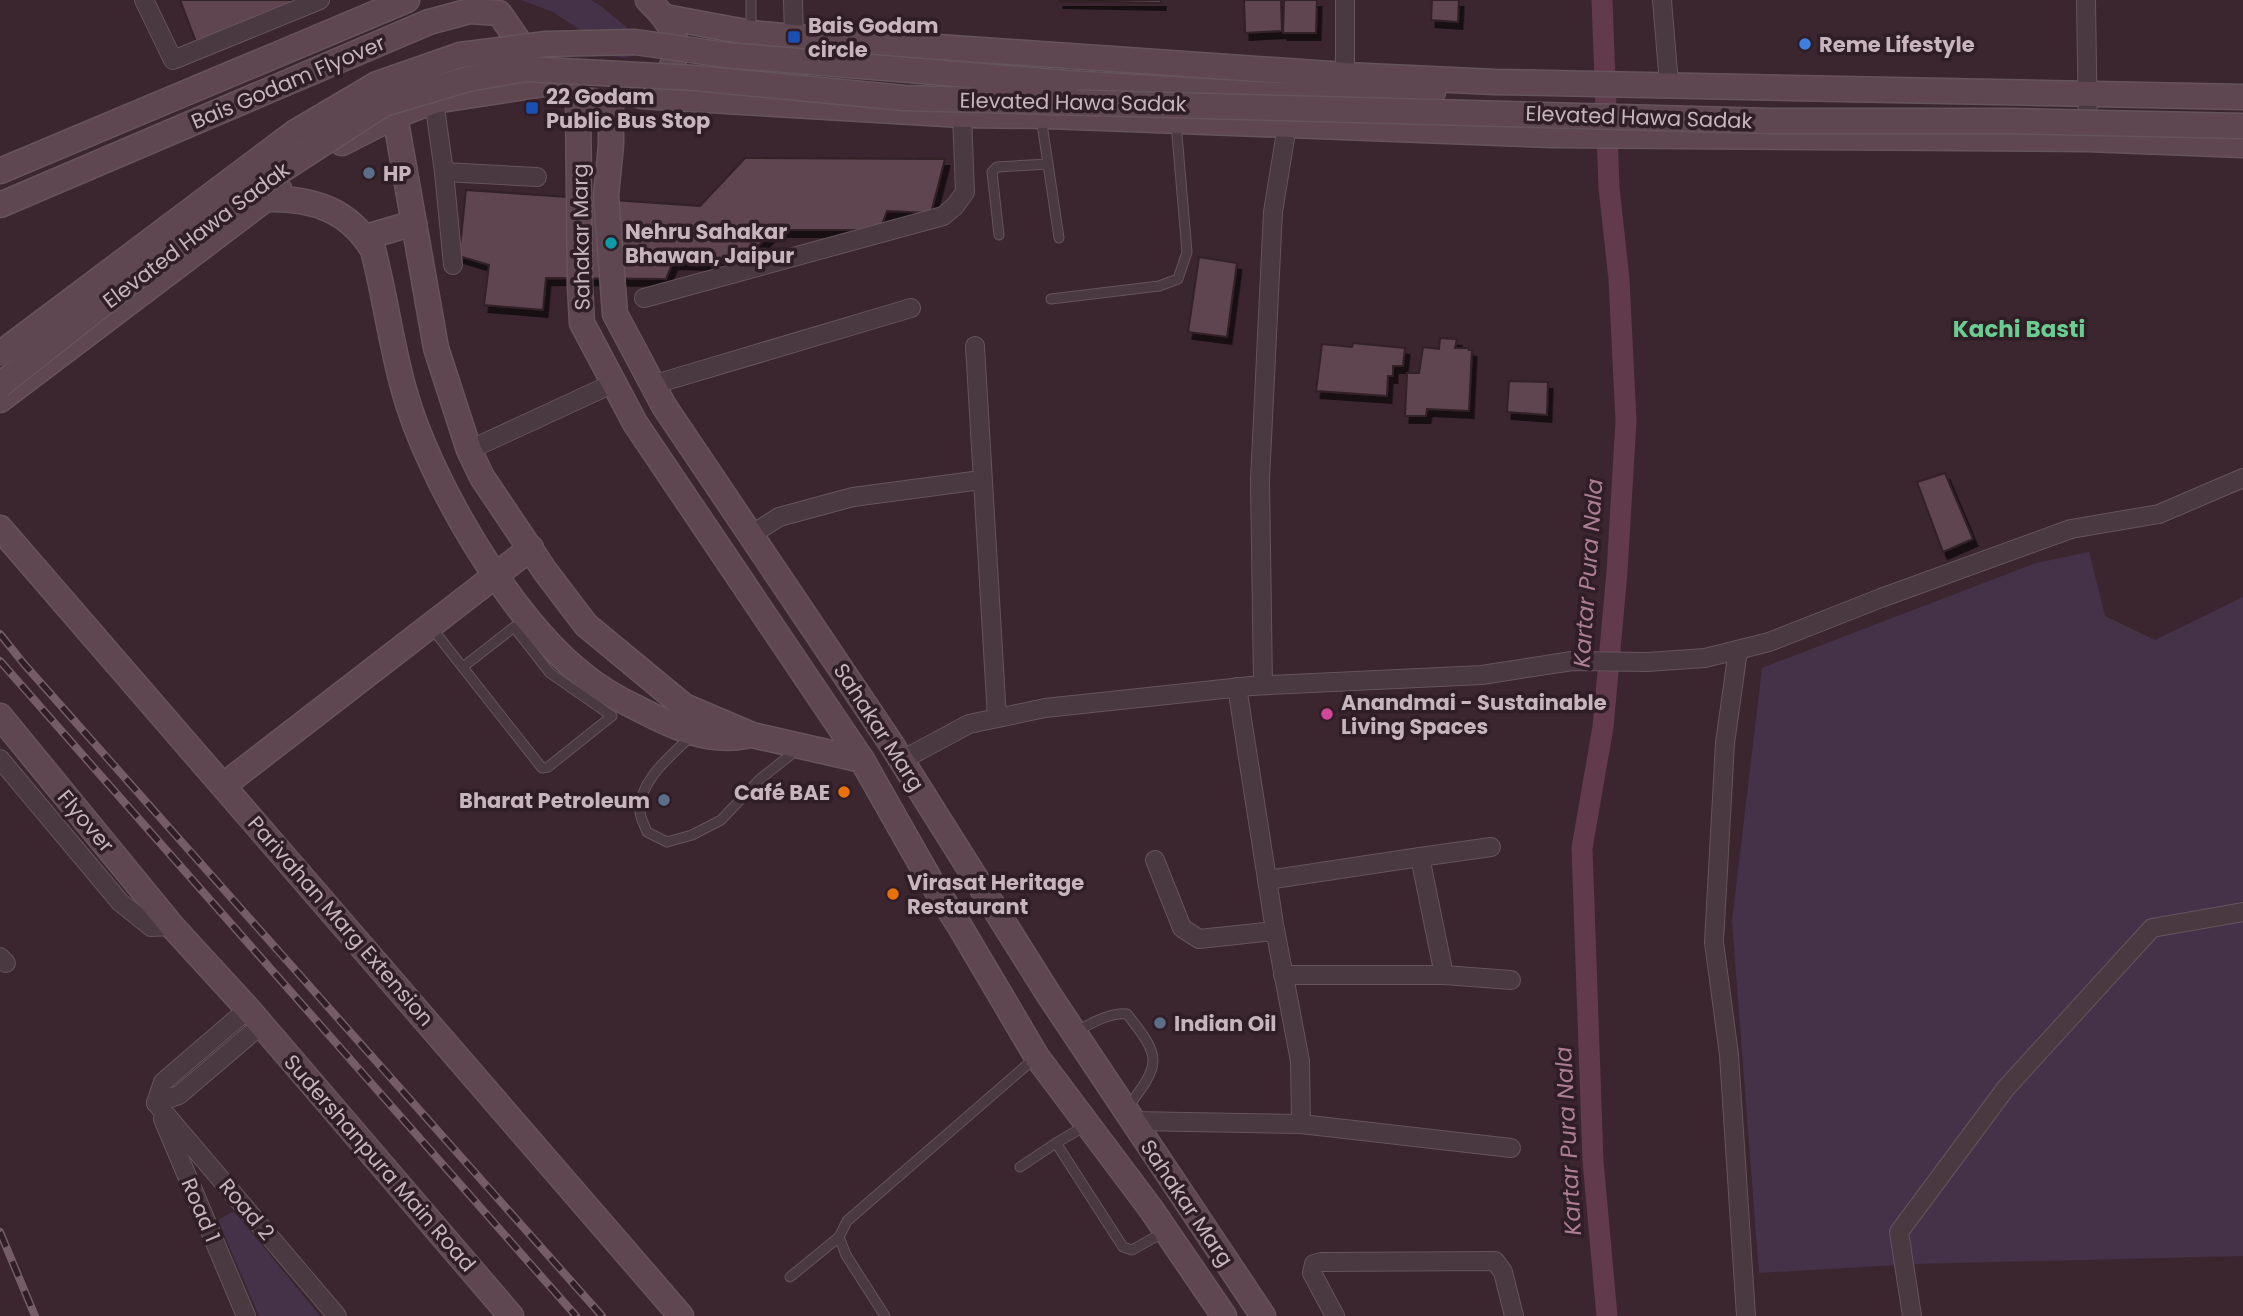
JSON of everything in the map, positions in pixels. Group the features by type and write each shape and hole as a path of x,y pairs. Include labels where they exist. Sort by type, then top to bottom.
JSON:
{"main road":[{"name":"Bais Godam Flyover","path":"0,172 407,0"},
{"name":"Bais Godam Flyover","path":"0,205 429,22 470,11 498,6 551,83"},
{"path":"657,9 751,33 1345,75 1495,82 2243,97"},
{"path":"641,96 661,86 670,70 675,41 657,9"},
{"name":"Elevated Hawa Sadak","path":"0,354 294,133 377,84 460,55 545,44 635,42 726,55 1067,83 1284,95 1415,94 1495,82"},
{"name":"Elevated Hawa Sadak","path":"0,385 232,202 384,104 468,79 526,69 695,78 904,98 1772,121 2000,121 2243,126"},
{"path":"0,400 268,199 310,162 358,133 434,101 551,83 579,101 611,102 641,96 962,115 1553,135 2088,139 2243,145"},
{"name":"Sahakar Marg","path":"579,101 582,323 635,423 862,760 930,880 1037,1057 1166,1231 1224,1316"},
{"name":"Sahakar Marg","path":"611,102 611,145 606,195 615,314 652,385 664,407 902,760 1073,1032 1263,1316"},
{"path":"395,116 436,348 469,450 482,477 586,625 684,706 752,735 862,760"},
{"path":"268,199 318,203 344,216 366,237 373,250 404,390 418,433 462,523 536,630 580,673 609,694 693,734 732,739 752,735"},
{"path":"366,237 414,223"},
{"name":"Parivahan Marg Extension","path":"0,528 681,1316"},
{"path":"224,785 531,548"},
{"name":"Flyover","path":"0,716 172,926"},
{"name":"Sudershanpura Main Road","path":"172,926 255,1017 512,1316"}],"street":[{"path":"144,0 173,60 320,0"},
{"path":"793,0 794,37"},
{"path":"1345,0 1345,75"},
{"path":"1662,0 1669,84"},
{"path":"2086,0 2088,139"},
{"path":"434,101 453,265"},
{"path":"644,298 943,216 965,192 962,115"},
{"path":"1264,685 1260,480 1273,212 1287,126"},
{"path":"444,172 537,177"},
{"path":"652,385 911,308"},
{"path":"975,346 997,718"},
{"path":"469,450 614,383"},
{"path":"902,760 969,724 1045,708 1264,685 1482,676 1572,661 1647,662 1705,658 1769,642 2071,529 2159,514 2243,478"},
{"path":"751,535 779,517 853,497 981,480"},
{"path":"1738,650 1725,743 1714,942 1729,1055 1746,1316"},
{"path":"1237,687 1275,932 1300,1061 1301,1124"},
{"path":"1,763 120,902 151,927 172,926"},
{"path":"1267,880 1491,847"},
{"path":"1420,857 1444,975"},
{"path":"1155,860 1182,928 1199,939 1275,932"},
{"path":"1912,1316 1899,1232 2006,1088 2152,928 2243,912"},
{"path":"1283,975 1444,975 1511,980"},
{"path":"156,1103 179,1095 255,1017"},
{"name":"Road 1","path":"156,1103 246,1316"},
{"name":"Road 2","path":"156,1103 337,1316"},
{"path":"1129,1116 1301,1124 1511,1148"},
{"path":"1335,1316 1312,1273 1314,1264 1495,1261 1503,1272 1514,1316"}],"lane":[{"path":"751,0 751,33"},
{"path":"1041,116 1059,238"},
{"path":"1051,299 1159,286 1178,279 1187,252 1176,121"},
{"path":"999,235 992,172 997,167 1048,164"},
{"path":"430,625 542,768 548,767 612,716 550,673 514,627 463,667"},
{"path":"693,734 657,769 644,792 640,812 647,832 667,842 692,835 721,820 760,779 802,746"},
{"path":"1073,1032 1123,1013 1127,1014 1147,1043 1154,1056 1153,1070 1129,1116"},
{"path":"790,1277 839,1237 847,1221 1037,1057"},
{"path":"1020,1167 1087,1125"},
{"path":"1056,1143 1123,1247 1132,1250 1166,1231"},
{"path":"839,1237 846,1255 885,1316"}],"shaded area":[{"path":"521,0 591,0 639,38 635,55 624,58 608,55 585,33 553,12"},
{"path":"2089,552 2105,616 2155,640 2243,597 2243,1256 1914,1264 1759,1273 1732,921 1762,668 2036,563"},
{"path":"234,1211 320,1316 259,1316 218,1220"}],"building":[{"path":"180,0 312,0 196,42"},
{"path":"1059,0 1161,0 1161,3 1059,1"},
{"path":"1244,0 1281,0 1282,31 1245,33"},
{"path":"1284,0 1317,0 1316,33 1283,33"},
{"path":"1432,0 1459,0 1458,22 1431,20"},
{"name":"Nehru Sahakar Bhawan, Jaipur","path":"745,158 945,159 931,213 887,211 880,230 775,230 739,264 673,262 666,279 546,278 543,310 484,305 489,265 459,256 466,190 700,206"},
{"path":"1199,257 1237,263 1227,337 1188,332"},
{"path":"1440,338 1457,339 1455,348 1472,350 1469,411 1427,409 1426,416 1405,416 1407,373 1419,373 1423,347 1439,349"},
{"path":"1353,343 1405,348 1403,366 1393,366 1393,376 1388,376 1387,396 1316,391 1322,344 1352,347"},
{"path":"1509,381 1548,382 1547,415 1507,412"},
{"path":"1945,473 1973,539 1943,552 1917,482"}],"waterway":[{"name":"Kartar Pura Nala","path":"1602,0 1609,188 1619,279 1626,421 1617,572 1603,727 1582,848 1593,1161 1607,1316"}],"railway":[{"path":"0,634 602,1316"},
{"path":"0,661 576,1316"},
{"path":"0,1232 35,1316"}],"place":[{"name":"Bais Godam circle","path":"794,37"},
{"name":"Reme Lifestyle","path":"1805,44"},
{"name":"22 Godam Public Bus Stop","path":"532,108"},
{"name":"HP","path":"369,173"},
{"name":"Nehru Sahakar Bhawan, Jaipur","path":"611,243"},
{"name":"Anandmai - Sustainable Living Spaces","path":"1327,714"},
{"name":"Café BAE","path":"844,792"},
{"name":"Bharat Petroleum","path":"664,800"},
{"name":"Virasat Heritage Restaurant","path":"893,894"},
{"name":"Indian Oil","path":"1160,1023"}],"district":[{"name":"Kachi Basti","path":"2019,329"}]}
